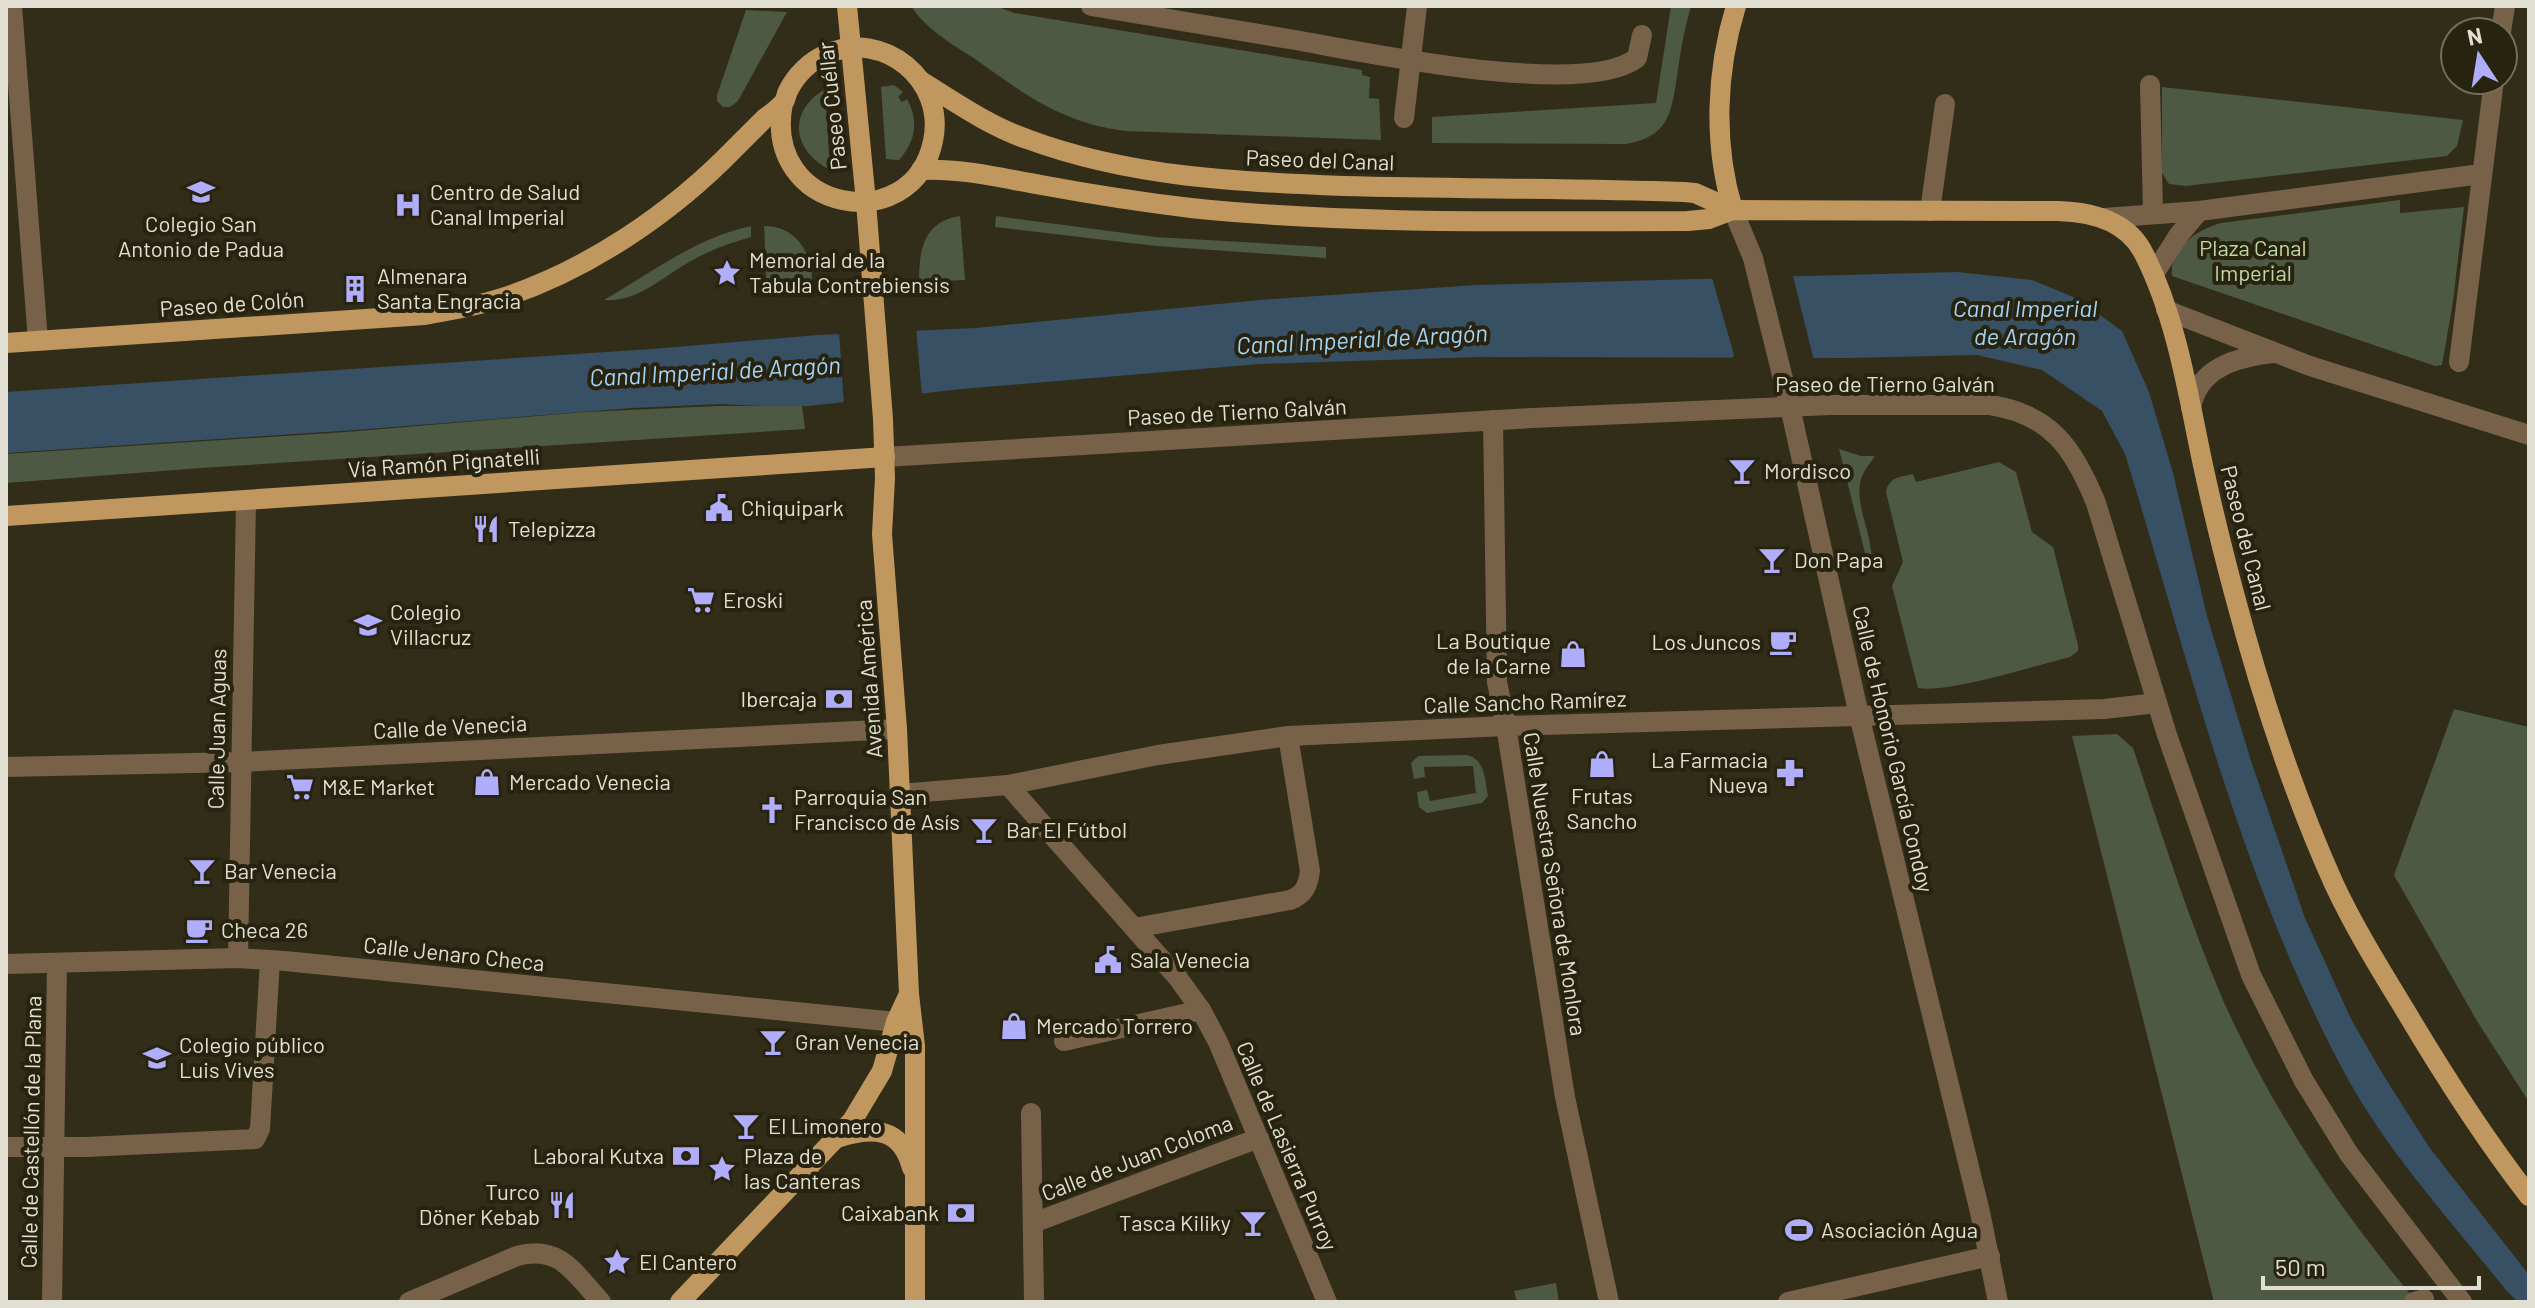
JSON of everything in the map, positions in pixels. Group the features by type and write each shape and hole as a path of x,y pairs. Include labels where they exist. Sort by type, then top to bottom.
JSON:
{"main road":[{"name":"Paseo Cuéllar","path":"847,6 875,307"},
{"path":"1733,210 1722,165 1720,121 1723,64 1736,6"},
{"name":"Paseo del Canal","path":"851,48 874,49 896,57 921,81 932,101 936,125 932,149 921,170 983,175 1105,197 1289,216 1552,221 1688,221 1709,219 1733,210 2067,211 2104,218 2129,233 2144,253 2166,310 2191,408 2213,515 2249,652 2310,828 2336,887 2376,963 2484,1136 2529,1196"},
{"name":"Paseo de Colón","path":"6,343 425,315 501,299 535,286 590,258 649,221 707,175 783,103 795,79 814,61 838,50 851,48"},
{"name":"Paseo del Canal","path":"921,81 985,120 1025,139 1068,153 1142,170 1310,184 1684,192 1707,197 1733,210"},
{"path":"783,103 780,130 787,156 794,169 825,195 838,200 866,202 891,195 921,170"},
{"name":"Avenida América","path":"875,307 885,457 882,534 897,729 909,994 915,1046 915,1302"},
{"name":"Vía Ramón Pignatelli","path":"6,516 885,457"},
{"name":"Avenida América","path":"896,1022 909,994"},
{"path":"685,1300 837,1138 865,1102 882,1071 896,1022"},
{"path":"837,1138 862,1132 893,1137 905,1148 915,1179"}],"street":[{"path":"12,6 11,61 38,341"},
{"path":"1091,6 1410,60 1514,73 1595,72 1634,60 1642,35"},
{"path":"1404,118 1417,6"},
{"path":"2150,85 2153,213"},
{"path":"2459,362 2492,96"},
{"path":"1930,211 1945,104"},
{"path":"2104,218 2199,211 2481,174"},
{"name":"Calle de Honorio García Condoy","path":"1733,210 1753,258 1782,374 1859,715 1990,1256 1998,1302"},
{"path":"2154,274 2178,236 2199,211"},
{"path":"2166,310 2273,353 2529,435"},
{"path":"2191,408 2196,388 2209,373 2251,356 2273,353"},
{"name":"Paseo de Tierno Galván","path":"885,457 1493,420 1790,407 1990,405 2021,412 2048,426 2077,463 2096,503 2157,703 2251,975 2304,1081 2349,1154 2462,1302"},
{"name":"Calle Nuestra Señora de Monlora","path":"1493,420 1497,682 1565,1097 1609,1302"},
{"name":"Calle Juan Aguas","path":"238,958 246,500"},
{"name":"Calle Sancho Ramírez","path":"900,794 1008,785 1172,753 1288,736 1506,726 2104,709 2157,703"},
{"name":"Calle de Venecia","path":"6,767 240,762 897,729"},
{"path":"1134,928 1290,900 1304,890 1310,871 1288,736"},
{"name":"Calle de Lasierra Purroy","path":"1008,785 1178,978 1201,1010 1259,1138 1323,1301"},
{"name":"Calle Jenaro Checa","path":"6,964 238,958 270,960 896,1022"},
{"path":"6,1147 55,1148 255,1139 260,1129 270,960"},
{"name":"Calle de Castellón de la Plana","path":"52,1302 57,963"},
{"path":"1064,1041 1201,1010"},
{"path":"1031,1113 1034,1302"},
{"name":"Calle de Juan Coloma","path":"1033,1223 1259,1138"},
{"path":"409,1302 532,1252 548,1253 562,1260 601,1302"},
{"path":"1788,1302 1990,1256"}],"green space":[{"path":"911,6 996,6 1014,13 1362,70 1362,75 1370,77 1369,98 1379,99 1381,140 1125,131 1102,127 1062,113 1009,83 938,34"},
{"path":"1671,6 1691,6 1671,108 1661,127 1652,135 1625,144 1432,143 1432,117 1656,103"},
{"path":"746,10 787,12 738,101 730,107 723,107 717,101 717,95"},
{"path":"894,85 903,92 898,97 902,102 907,99 914,123 909,146 899,160 886,159 881,87"},
{"path":"2162,87 2463,120 2457,146 2447,156 2186,186 2169,184 2162,173"},
{"path":"825,89 830,170 808,152 799,131 804,109"},
{"name":"Plaza Canal Imperial","path":"2400,200 2400,213 2464,207 2442,365 2435,366 2172,276 2175,256 2186,241 2221,223"},
{"path":"960,216 965,280 919,282 920,259 926,239 938,224"},
{"path":"996,216 1155,237 1326,247 1326,258 1156,246 995,227"},
{"path":"751,226 751,237 700,256 639,293 604,300 693,247"},
{"path":"764,226 787,231 802,246 810,266 812,289 767,292"},
{"path":"802,406 805,429 6,483 6,454 346,432 585,412"},
{"path":"1839,449 1861,456 1875,456 1864,472 1859,495 1871,547 1870,573"},
{"path":"1999,462 2016,472 2032,532 2053,547 2078,651 2070,657 1992,678 1949,687 1918,688 1892,586 1903,562 1887,487 1896,478 1904,476 1913,474 1916,482"},
{"path":"2454,709 2529,727 2529,1102 2477,1021 2394,875"},
{"path":"2117,734 2133,748 2210,969 2263,1081 2335,1195 2417,1302 2214,1302 2072,736"},
{"path":"1466,755 1477,760 1483,771 1488,796 1482,803 1427,813 1419,807 1417,792 1427,790 1430,801 1476,793 1473,766 1424,767 1425,777 1414,779 1411,763 1418,756"},
{"path":"1556,1283 1559,1302 1517,1302 1514,1291"}],"water":[{"name":"Canal Imperial de Aragón","path":"1957,272 2032,280 2078,299 2122,331 2149,392 2173,473 2207,616 2251,761 2305,918 2351,1019 2382,1073 2429,1147 2529,1275 2529,1302 2518,1302 2505,1289 2443,1214 2384,1136 2349,1081 2311,1007 2248,853 2196,694 2125,454 2102,411 2042,370 1977,355 1848,358 1478,357 1260,364 962,389 808,406 721,404 632,408 6,453 6,392 818,335 976,328 1260,300 1476,285"}],"pier":[{"path":"1792,272 1813,357 1817,362 1731,362 1734,355 1711,274"},
{"path":"916,327 922,397 844,406 839,330"}],"place":[{"name":"Colegio San Antonio de Padua","path":"201,192"},
{"name":"Centro de Salud Canal Imperial","path":"408,205"},
{"name":"Memorial de la Tabula Contrebiensis","path":"727,273"},
{"name":"Almenara Santa Engracia","path":"355,289"},
{"name":"Mordisco","path":"1742,471"},
{"name":"Chiquipark","path":"719,508"},
{"name":"Telepizza","path":"486,529"},
{"name":"Don Papa","path":"1772,560"},
{"name":"Eroski","path":"701,600"},
{"name":"Colegio Villacruz","path":"368,625"},
{"name":"Los Juncos","path":"1783,642"},
{"name":"La Boutique de la Carne","path":"1573,654"},
{"name":"Ibercaja","path":"839,699"},
{"name":"Frutas Sancho","path":"1602,764"},
{"name":"La Farmacia Nueva","path":"1790,773"},
{"name":"Mercado Venecia","path":"487,782"},
{"name":"M&E Market","path":"300,787"},
{"name":"Parroquia San Francisco de Asís","path":"772,810"},
{"name":"Bar El Fútbol","path":"984,830"},
{"name":"Bar Venecia","path":"202,871"},
{"name":"Checa 26","path":"199,930"},
{"name":"Sala Venecia","path":"1108,960"},
{"name":"Mercado Torrero","path":"1014,1026"},
{"name":"Gran Venecia","path":"773,1042"},
{"name":"Colegio público Luis Vives","path":"157,1058"},
{"name":"El Limonero","path":"746,1126"},
{"name":"Laboral Kutxa","path":"686,1156"},
{"name":"Plaza de las Canteras","path":"722,1169"},
{"name":"Turco Döner Kebab","path":"562,1205"},
{"name":"Caixabank","path":"961,1213"},
{"name":"Tasca Kiliky","path":"1253,1223"},
{"name":"Asociación Agua","path":"1799,1230"},
{"name":"El Cantero","path":"617,1262"}]}
